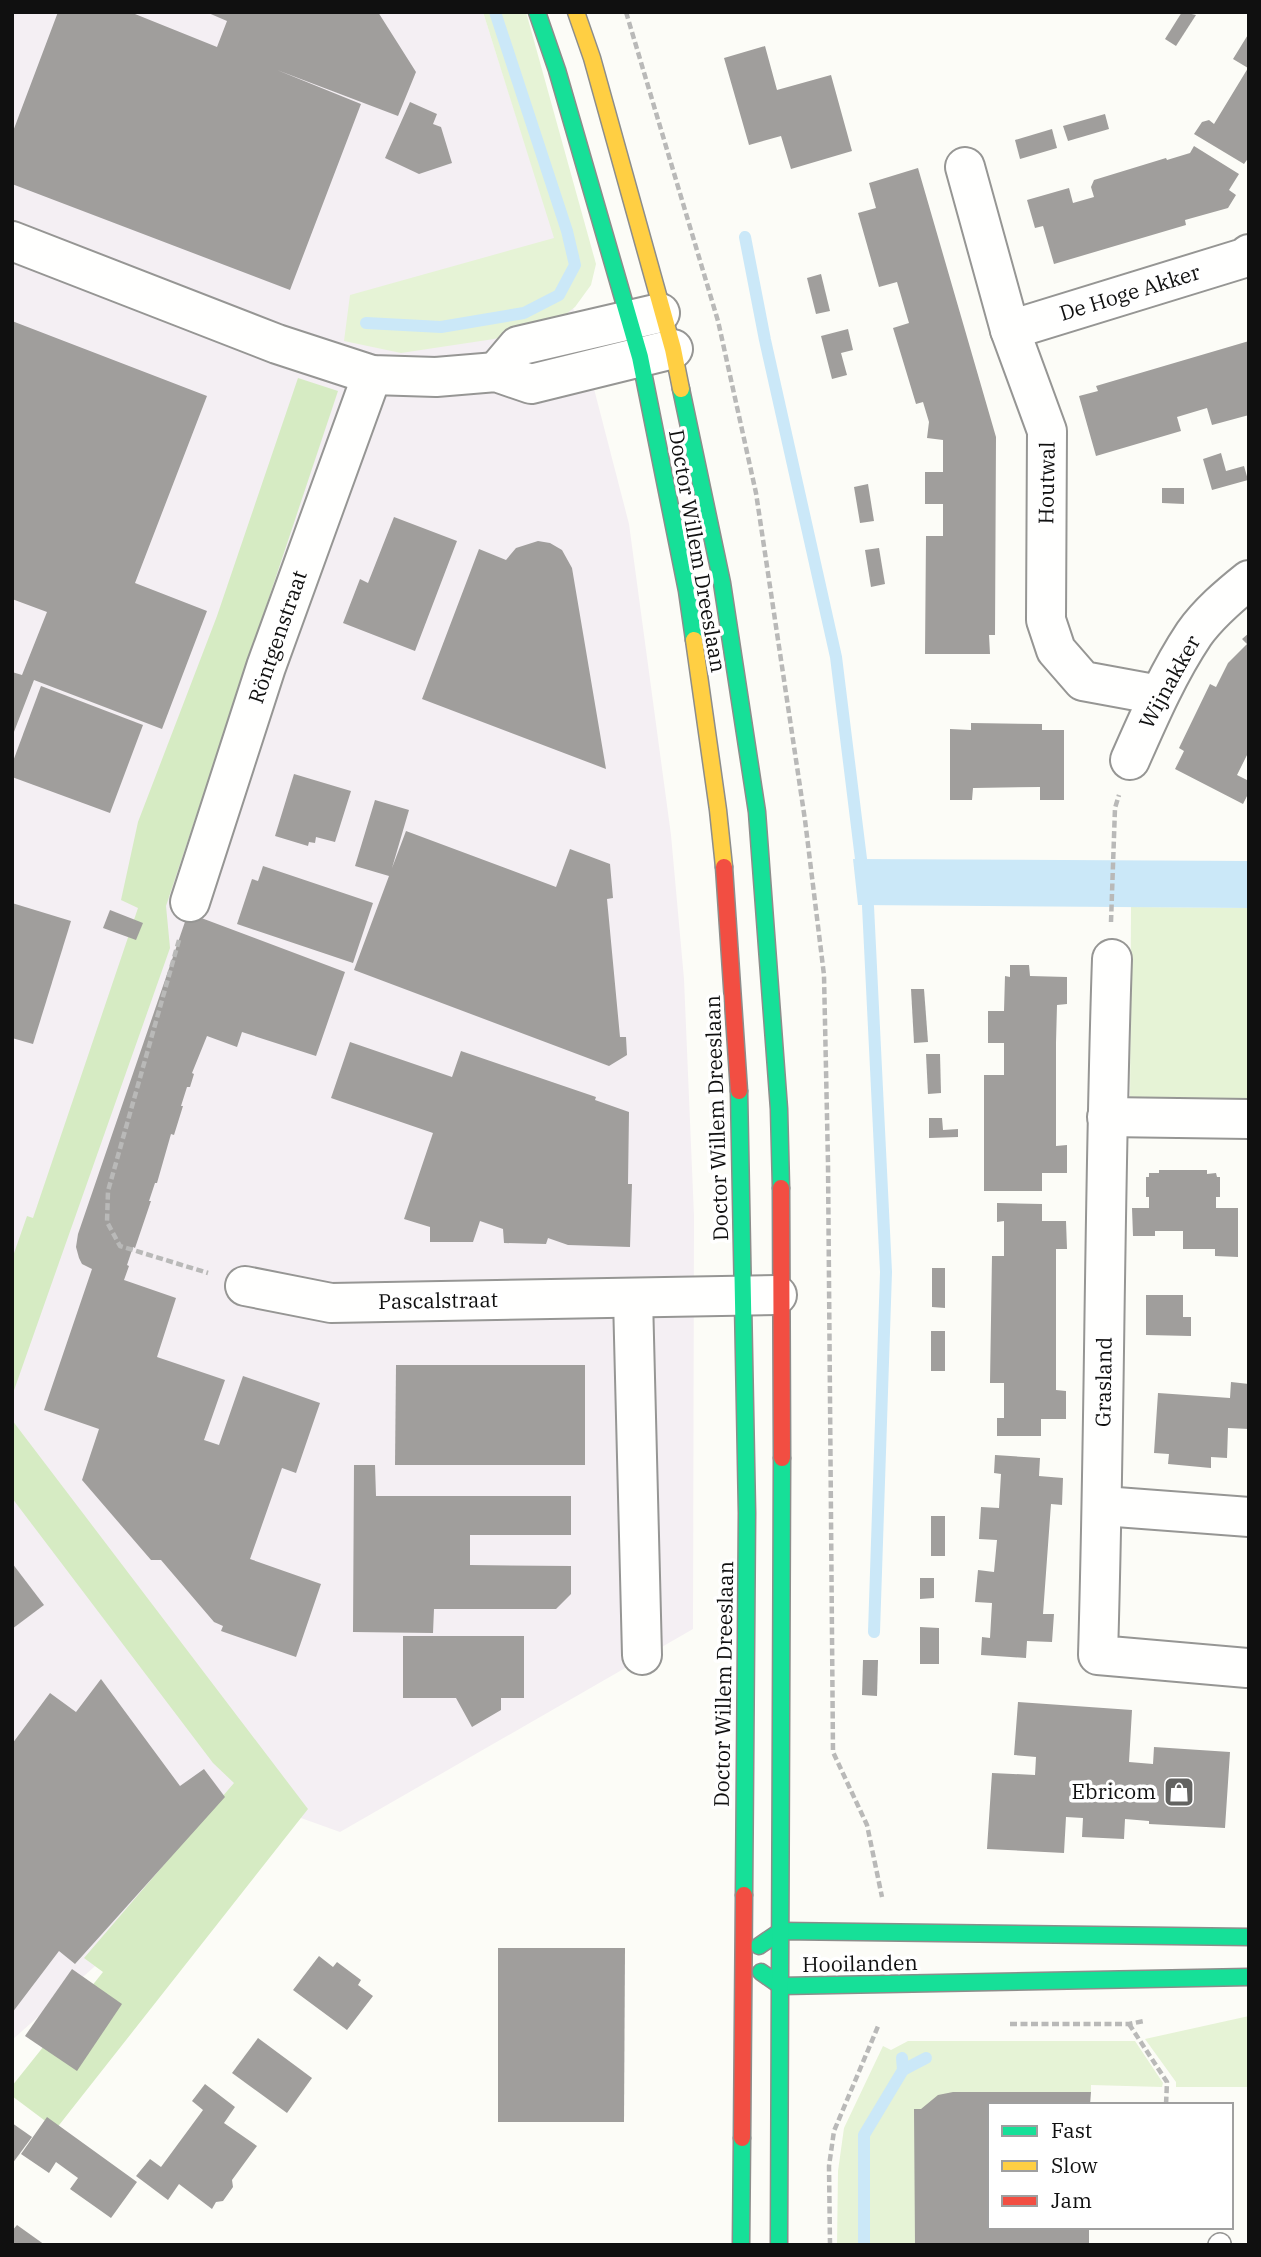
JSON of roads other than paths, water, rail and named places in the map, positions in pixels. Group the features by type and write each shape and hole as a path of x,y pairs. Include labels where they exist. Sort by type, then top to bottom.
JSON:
{"main road":[{"name":"Doctor Willem Dreeslaan","path":"537,12 647,316 656,353 718,810 729,924 741,1118 747,1513 741,2245"},
{"name":"Doctor Willem Dreeslaan","path":"576,12 592,58 656,353 722,583 757,812 779,1109 783,1295 779,2245"},
{"name":"Hooilanden","path":"1249,1937 781,1931 743,1958 781,1986 1249,1977"}],"street":[{"name":"Houtwal","path":"965,167 1010,330 1047,431 1046,620 1056,650 1083,681 1159,695"},
{"path":"12,242 278,344 372,375 436,377 496,372 531,384 656,353"},
{"name":"De Hoge Akker","path":"1010,330 1244,258 1249,254"},
{"path":"496,372 519,346 647,316"},
{"name":"Röntgenstraat","path":"190,902 266,667 372,375"},
{"name":"Wijnakker","path":"1130,760 1159,695 1195,632 1220,604 1249,580"},
{"name":"Grasland","path":"1112,959 1098,1655 1247,1668"},
{"path":"1107,1117 1249,1119"},
{"name":"Pascalstraat","path":"245,1286 331,1303 783,1295"},
{"path":"634,1298 642,1655"},
{"path":"1103,1506 1249,1517"}],"water":[{"path":"853,859 1249,861 1249,908 858,905"}],"waterway":[{"path":"366,323 441,327 524,313 559,295 575,265 567,231 495,12"},
{"path":"745,237 765,340 836,657 861,859"},
{"path":"868,906 886,1272 874,1632"},
{"path":"864,2245 864,2135 903,2070 902,2058"},
{"path":"903,2070 926,2058"}],"place":[{"name":"Ebricom","path":"1179,1792"}]}
